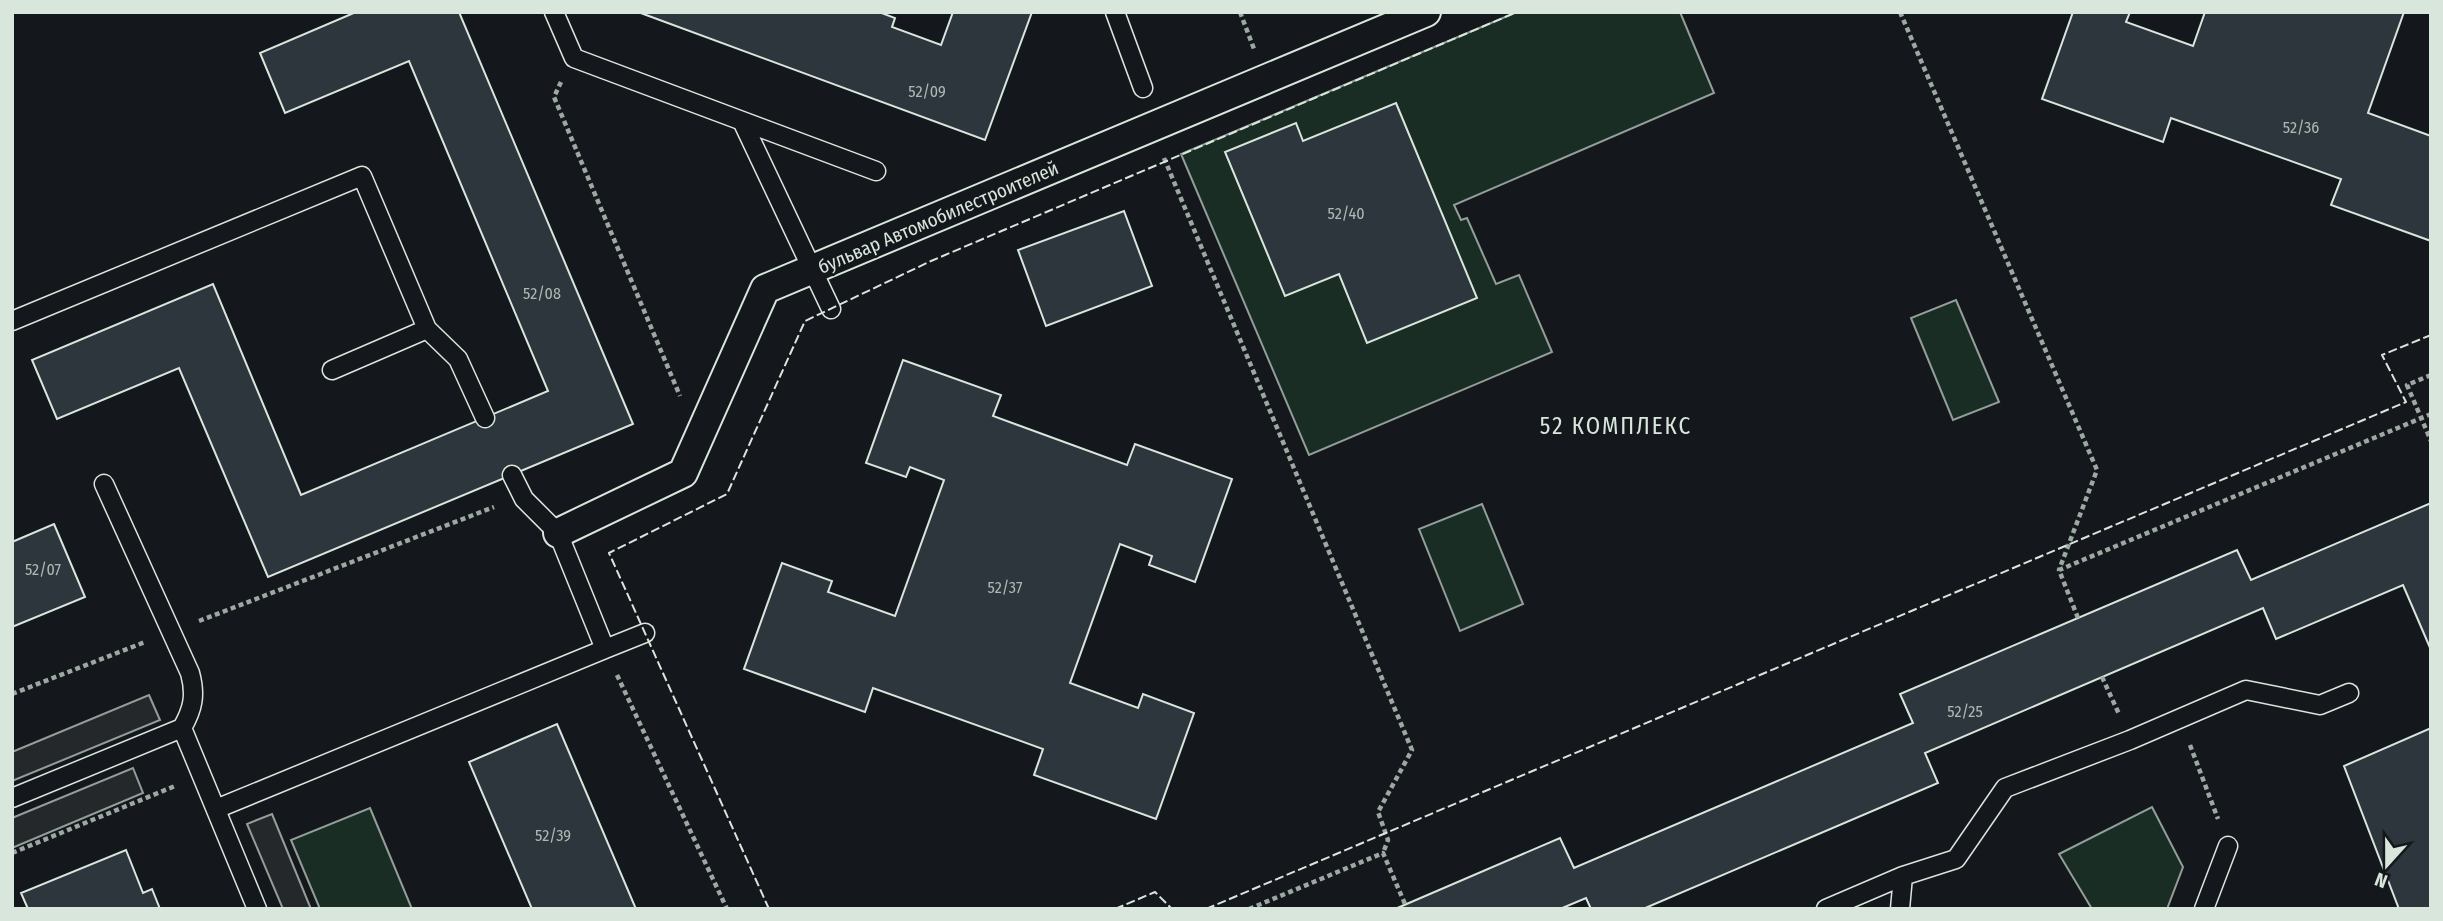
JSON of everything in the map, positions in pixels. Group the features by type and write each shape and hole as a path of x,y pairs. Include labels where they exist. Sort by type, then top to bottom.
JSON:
{"street":[{"name":"бульвар Автомобилестроителей","path":"558,533 683,473 765,289 1426,12"}],"lane":[{"path":"554,12 574,58 876,171"},
{"path":"1115,12 1143,88"},
{"path":"741,121 831,309"},
{"path":"12,321 362,176 427,330 458,359 485,418"},
{"path":"332,370 427,330"},
{"path":"512,475 523,496 558,533 605,649"},
{"path":"12,798 182,728 190,713 194,688 190,673 104,484"},
{"path":"216,809 645,633"},
{"path":"1826,909 1903,876 1956,859 2005,788 2130,740 2246,690 2320,705 2349,693"},
{"path":"182,728 257,909"},
{"path":"2204,909 2228,846"},
{"path":"1900,909 1903,876"}],"path":[{"path":"1900,12 2097,470 2059,570 2078,618"},
{"path":"574,58 554,97 698,439"},
{"path":"1151,128 1412,750 1378,812 1388,840 1383,853 1405,904"},
{"path":"2431,375 2407,385 2431,441"},
{"path":"2059,570 2431,414"},
{"path":"12,694 523,496"},
{"path":"605,649 727,909"},
{"path":"2102,677 2130,740"},
{"path":"2180,718 2228,846"},
{"path":"12,853 201,775"},
{"path":"1249,909 1383,853"}],"green space":[{"path":"1517,12 1680,12 1714,93 1454,205 1461,220 1467,218 1496,284 1519,275 1552,352 1309,455 1181,154"},
{"path":"1956,300 1999,402 1953,420 1911,318"},
{"path":"1482,504 1523,604 1460,631 1419,529"},
{"path":"2152,807 2183,867 2167,909 2092,909 2059,854"},
{"path":"370,808 412,909 320,909 291,840"}],"shaded area":[{"path":"149,695 160,720 12,781 12,752"},
{"path":"133,768 143,793 12,848 12,818"},
{"path":"272,814 311,909 283,909 247,824"}],"building":[{"path":"356,12 459,12 633,424 268,577 179,368 57,419 32,360 213,284 301,495 548,391 409,61 285,113 260,53"},
{"path":"638,12 879,12 895,18 892,27 941,45 953,12 1032,12 985,140"},
{"path":"2073,12 2130,12 2126,22 2193,46 2205,12 2404,12 2368,113 2431,136 2431,241 2331,205 2341,179 2171,118 2163,142 2042,99"},
{"path":"1396,103 1477,298 1367,343 1339,274 1285,296 1225,152 1296,123 1303,141"},
{"path":"1124,211 1152,286 1046,326 1018,250"},
{"path":"903,360 1001,395 993,416 1127,465 1135,444 1232,479 1195,582 1149,565 1152,556 1120,544 1070,683 1138,708 1143,694 1194,713 1156,819 1034,775 1043,749 873,688 865,712 744,669 782,563 832,581 828,592 895,616 944,480 910,467 906,477 866,463"},
{"path":"2431,503 2431,650 2403,585 2276,639 2263,608 1925,753 1938,783 1643,909 1591,909 1586,898 1560,909 1395,909 1560,838 1574,868 1913,723 1900,694 2237,550 2251,580"},
{"path":"54,524 85,597 12,627 12,542"},
{"path":"557,724 636,909 532,909 469,762"},
{"path":"2431,728 2431,909 2399,909 2344,766"},
{"path":"126,850 143,893 152,889 160,909 28,909 21,893"}],"fence":[{"path":"769,909 609,553 727,494 805,321 931,261 1517,12"},
{"path":"1206,909 2406,402 2382,355 2431,335"},
{"path":"1115,909 1155,892 1172,909"}],"district":[{"name":"52 КОМПЛЕКС","path":"1616,426"}]}
